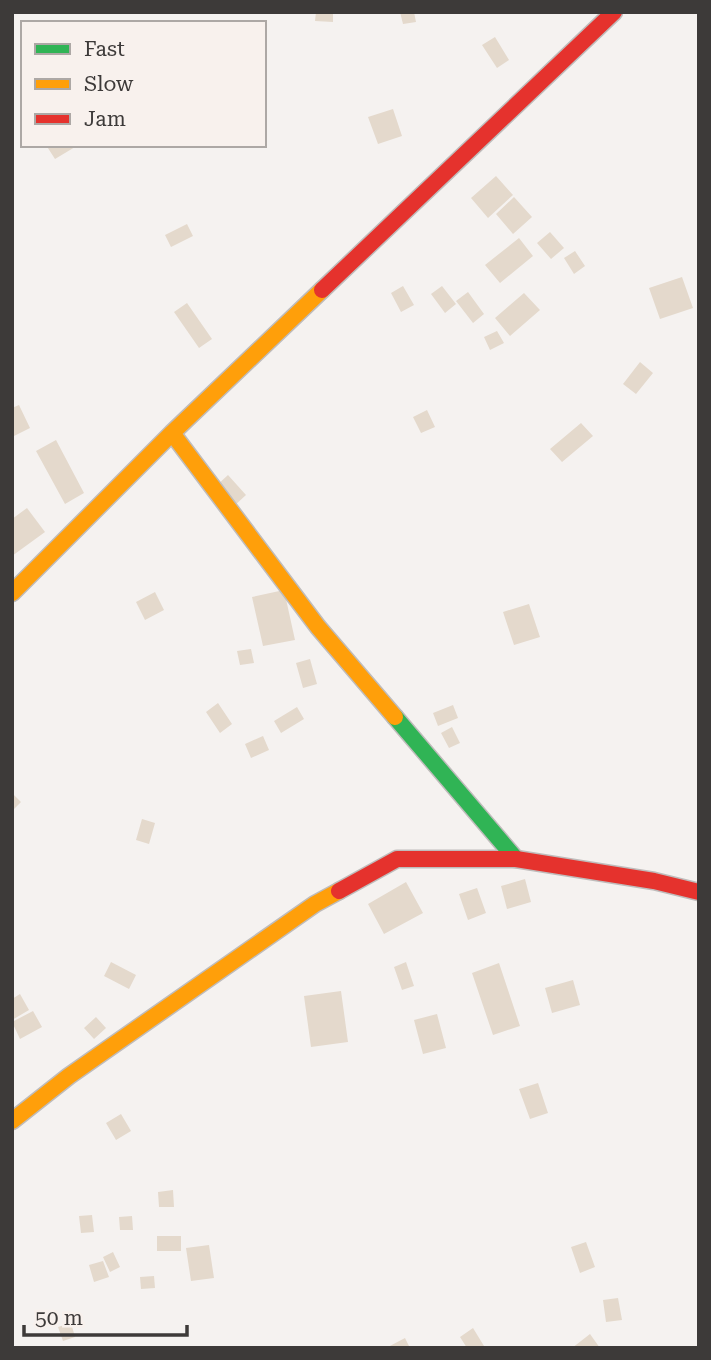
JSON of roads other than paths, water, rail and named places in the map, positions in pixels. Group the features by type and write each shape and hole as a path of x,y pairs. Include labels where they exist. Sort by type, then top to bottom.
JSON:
{"street":[{"path":"12,593 172,433 614,12"},
{"path":"172,433 318,627 516,859"},
{"path":"12,1121 69,1076 315,904 397,859 516,859 654,881 699,892"}]}
